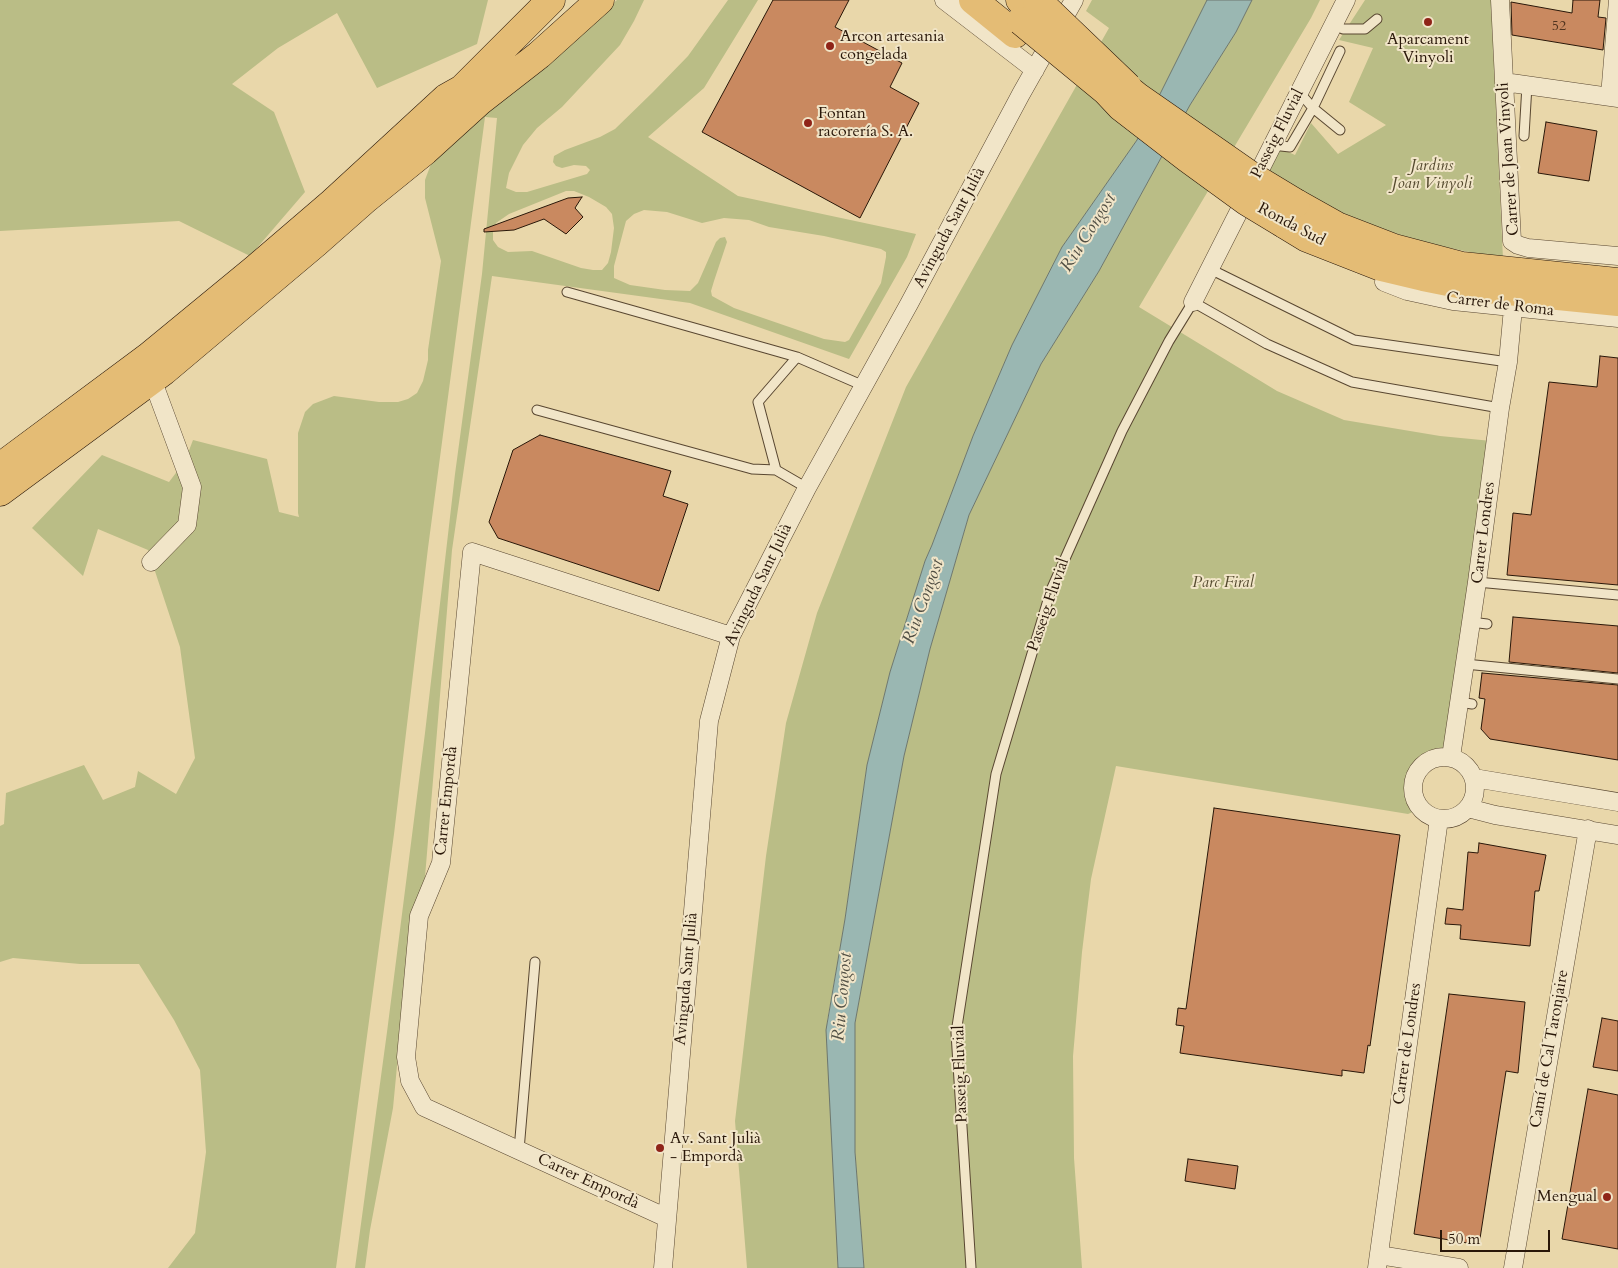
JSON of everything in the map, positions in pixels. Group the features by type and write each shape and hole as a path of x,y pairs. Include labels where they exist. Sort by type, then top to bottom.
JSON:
{"highway":[{"path":"446,98 455,82 532,0"},
{"path":"0,467 148,357 240,282 333,202 446,98 462,89 551,0"},
{"path":"0,492 152,379 316,243 366,198 417,147 573,0"},
{"path":"366,198 425,151 480,101 539,55 600,0"},
{"path":"973,0 1024,13 1101,98 1129,102"},
{"path":"997,0 1024,13 1129,102"},
{"name":"Ronda Sud","path":"1129,102 1187,158 1246,201 1337,226 1394,248 1462,266 1618,282"},
{"name":"Ronda Sud","path":"1290,214 1307,238 1381,267 1478,288 1618,302"},
{"path":"1307,238 1336,261 1384,282"}],"street":[{"path":"944,0 1035,70"},
{"name":"Avinguda Sant Julià","path":"663,1268 709,721 731,636 807,488 1074,0"},
{"name":"Passeig Fluvial","path":"1193,302 1346,0"},
{"name":"Carrer de Joan Vinyoli","path":"1500,0 1512,241 1528,248 1618,256"},
{"path":"1504,82 1614,97 1618,0"},
{"name":"Carrer de Roma","path":"1384,282 1407,290 1453,301 1618,318"},
{"name":"Carrer Londres","path":"1451,757 1466,703 1465,664 1479,623 1477,582 1500,408 1508,362 1513,308"},
{"path":"151,562 187,525 192,487 152,379"},
{"name":"Carrer Empordà","path":"667,1218 424,1106 410,1081 406,1057 419,916 441,863 472,552 731,636"},
{"path":"1438,757 1451,757 1461,761 1474,778 1474,798 1468,808 1450,819 1439,819 1429,816 1420,809 1414,800 1413,778 1419,767 1428,760 1438,757"},
{"path":"1474,778 1618,802"},
{"path":"1468,808 1495,815 1618,834"},
{"name":"Carrer de Londres","path":"1378,1262 1439,819"},
{"name":"Camí de Cal Taronjaire","path":"1513,1268 1588,829"},
{"path":"1378,1262 1459,1268"}],"lane":[{"path":"1333,24 1343,29 1365,29 1377,19"},
{"path":"1272,145 1290,147 1313,108 1340,51"},
{"path":"1524,136 1527,85"},
{"path":"1299,92 1313,108 1340,130"},
{"path":"1210,269 1354,340 1508,362"},
{"path":"567,292 797,357 864,386"},
{"path":"1193,302 1268,344 1352,382 1500,408"},
{"name":"Passeig Fluvial","path":"971,1268 956,1033 996,774 1051,590 1122,431 1169,341 1193,302"},
{"path":"776,470 758,402 797,357"},
{"path":"537,410 752,469 776,470 807,488"},
{"path":"1477,582 1618,595"},
{"path":"1465,664 1618,679"},
{"path":"519,1150 535,962"}],"green space":[{"path":"0,0 488,0 477,44 377,88 337,13 278,48 232,84 274,112 305,192 250,256 179,221 0,231"},
{"path":"617,0 644,0 620,45 562,107 537,128 523,145 509,173 506,188 516,192 527,192 587,174 590,170 586,166 574,165 562,168 556,166 553,162 554,156 615,129 688,56 728,0 758,0 704,88 648,137 738,196 916,234 907,257 849,359 690,303 492,276 452,550 425,877 416,915 404,993 393,1108 370,1230 365,1268 355,1268 387,1032 425,733 455,474 482,274 497,118 485,117 428,548 394,834 336,1268 168,1268 195,1233 206,1152 200,1070 174,1020 139,964 80,964 13,958 0,962 0,826 4,824 6,793 84,765 103,800 135,787 138,771 176,794 195,758 180,647 148,550 98,529 83,576 32,528 102,455 169,482 185,461 193,440 267,459 279,512 299,517 298,433 305,412 313,404 334,396 379,402 398,402 408,399 417,393 423,381 428,360 441,261 425,198 425,180 431,164 441,148 533,74","holes":["566,191 574,191 589,197 606,207 612,214 614,228 611,252 608,263 602,270 581,268 532,251 508,252 498,247 493,240 493,231 496,223 509,214","644,210 667,212 702,223 724,218 749,220 769,227 824,236 881,249 886,252 881,283 849,340 845,342 824,339 734,308 712,296 711,291 727,242 725,237 720,238 716,242 698,283 690,291 630,285 614,278 614,266 626,221 634,214"]},
{"path":"1092,0 1207,0 1137,140 1062,247 1012,345 973,436 925,561 890,672 867,765 845,919 827,1022 838,1268 747,1268 735,1121 766,856 786,723 817,613 906,387 1109,28 1086,11"},
{"name":"Parc Firal","path":"1252,0 1320,0 1139,307 1277,391 1344,420 1440,436 1502,442 1451,757 1438,757 1428,760 1419,767 1413,778 1412,789 1414,800 1420,809 1408,814 1116,766 1091,879 1082,952 1073,1056 1074,1158 1082,1268 864,1268 855,1152 855,1023 904,756 930,649 969,515 1041,364 1099,271 1190,105 1236,32"},
{"name":"Jardins Joan Vinyoli","path":"1365,0 1491,0 1503,259 1421,242 1351,218 1265,171 1279,148 1295,155 1311,123 1338,154 1386,125 1349,102 1373,48 1339,40"}],"water":[{"name":"Riu Congost","path":"1207,0 1252,0 1236,32 1190,105 1099,271 1041,364 969,515 930,649 904,756 855,1023 855,1152 864,1268 838,1268 826,1030 845,919 867,765 890,672 925,561 973,436 1012,345 1062,247 1137,140"}],"building":[{"name":"Fontan racorería S. A.","path":"773,0 849,0 835,27 902,63 890,87 919,103 860,218 702,132"},
{"path":"1573,0 1600,0 1598,17 1606,18 1603,50 1512,35 1511,2 1572,13"},
{"path":"1546,122 1597,131 1589,181 1538,173"},
{"path":"582,197 575,208 583,217 566,234 544,219 514,230 484,232 484,229 568,198"},
{"path":"1600,356 1618,358 1618,585 1507,575 1513,513 1531,515 1549,382 1597,387"},
{"path":"540,435 671,471 663,496 688,504 659,591 498,538 489,522 513,450"},
{"path":"1513,617 1618,626 1618,673 1509,662"},
{"path":"1482,673 1618,685 1618,760 1490,739 1481,729 1485,699 1479,698"},
{"path":"1214,808 1400,835 1370,1046 1368,1045 1364,1073 1342,1070 1342,1076 1180,1053 1184,1026 1176,1025 1178,1008 1186,1009"},
{"path":"1479,843 1546,855 1539,891 1535,891 1530,946 1460,939 1461,925 1445,924 1447,908 1463,910 1468,852 1478,853"},
{"path":"1449,994 1525,1002 1518,1073 1506,1071 1479,1245 1414,1234"},
{"path":"1602,1018 1618,1021 1618,1071 1593,1067"},
{"path":"1588,1089 1618,1095 1618,1249 1562,1239"},
{"path":"1188,1159 1238,1166 1235,1189 1185,1181"}],"place":[{"name":"Aparcament Vinyoli","path":"1428,22"},
{"name":"Arcon artesania congelada","path":"830,46"},
{"name":"Fontan racorería S. A.","path":"808,123"},
{"name":"Av. Sant Julià - Empordà","path":"660,1148"},
{"name":"Mengual","path":"1607,1197"}]}
